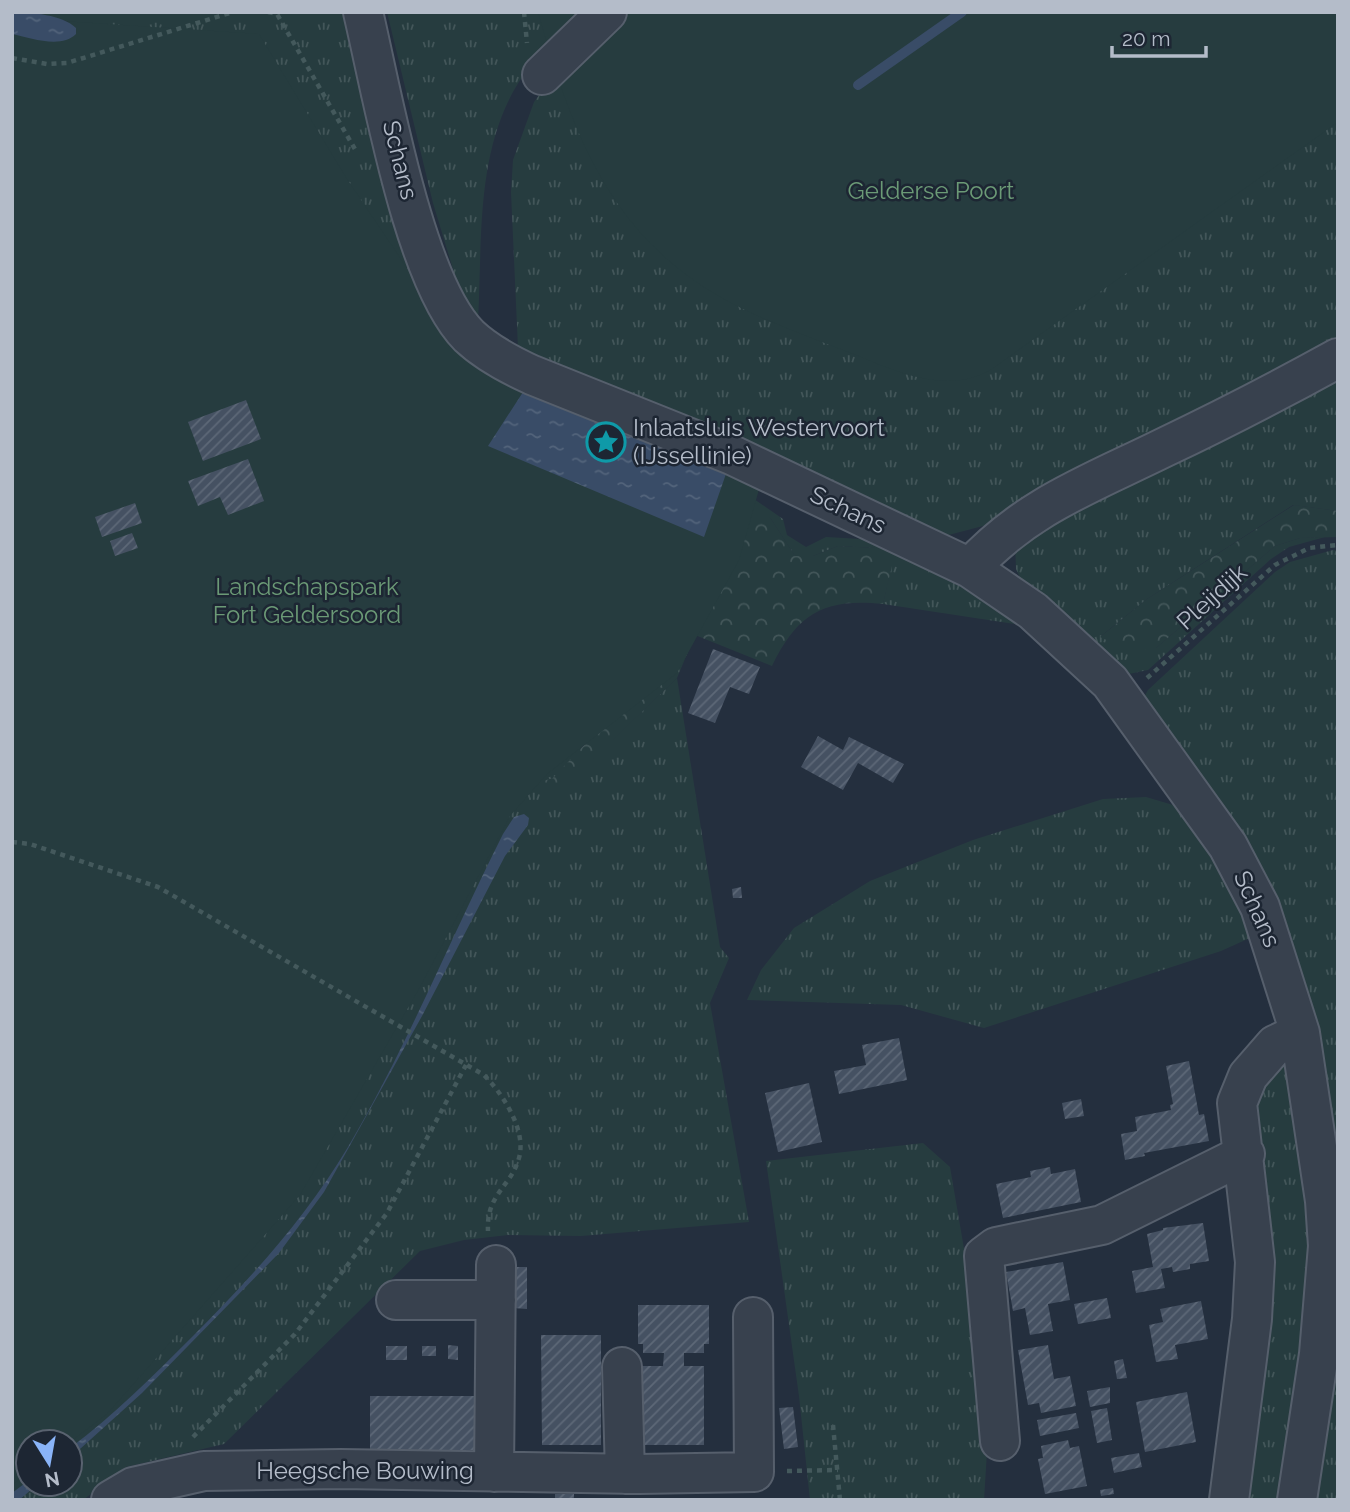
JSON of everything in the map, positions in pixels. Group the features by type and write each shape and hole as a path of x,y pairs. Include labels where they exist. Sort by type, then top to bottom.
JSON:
{"street":[{"name":"Schans","path":"363,12 419,233 439,294 469,335 506,363 532,376 732,455 970,568 1033,611 1110,682 1228,846 1260,906 1300,1033 1325,1201 1328,1246 1319,1354 1297,1500"},
{"path":"542,75 607,12"},
{"path":"970,568 1013,526 1052,501 1266,398 1338,358"},
{"path":"1229,1500 1252,1319 1255,1262 1245,1154 1237,1102 1248,1076 1275,1045 1300,1033"},
{"path":"1000,1441 984,1256 996,1247 1102,1225 1245,1154"},
{"path":"396,1300 496,1282 494,1472"},
{"name":"Heegsche Bouwing","path":"111,1500 133,1487 204,1471 494,1472 634,1483 754,1472 753,1317"},
{"path":"622,1367 634,1483"}],"path":[{"path":"12,58 47,64 67,62 233,12"},
{"path":"268,12 277,14 363,162"},
{"name":"Pleijdijk","path":"1123,700 1275,565 1309,548 1338,545"},
{"path":"12,842 30,844 158,887 484,1075 497,1088 509,1108 520,1145 513,1170 490,1205 490,1256 496,1282"},
{"path":"186,1443 244,1388 295,1334 387,1213 466,1065"},
{"path":"833,1425 835,1470 841,1500"},
{"path":"800,1471 835,1470"}],"green space":[{"name":"Landschapspark Fort Geldersoord","path":"12,12 30,12 62,21 259,34 347,179 450,332 760,486 739,560 677,673 547,774 510,816 420,987 300,1195 107,1414 84,1431 84,1428 14,1428 12,1485"},
{"name":"Landschapspark Fort Geldersoord","path":"30,12 349,12 396,193 652,617 557,793 677,678 720,947 729,958 710,1003 749,1222 581,1236 508,1235 464,1240 420,1251 224,1444 126,1467 83,1500 12,1500 12,677 70,22"},
{"path":"387,12 590,12 537,58 516,86 501,117 485,183 478,321 466,312 433,203"},
{"name":"Gelderse Poort","path":"538,12 1338,12 1338,122 992,369 976,377 959,380 924,379 794,331 733,304 691,278 656,249 627,216 603,180 583,142 551,58"},
{"path":"1338,12 1338,338 1002,521 937,538 518,348 511,192 513,160 534,102 554,75"},
{"path":"1338,367 1338,511 1293,505 1147,599 1101,636 1156,648 1275,546 1300,538 1325,537 1289,547 1271,559 1148,670 1124,675 1026,590 1016,569 1015,541"},
{"path":"741,490 783,519 787,535 806,547 826,537 895,541 1022,625 883,604 895,549 838,546 813,556 795,556 771,519 736,493"},
{"path":"736,493 759,506 771,519 795,556 813,556 838,546 896,549 883,604 844,604 815,613 792,633 772,666 695,635 677,678 555,796 543,781 553,778 586,743"},
{"path":"1294,505 1338,511 1338,537 1300,538 1275,546 1156,648 1130,651 1100,637 1147,599"},
{"path":"1338,551 1338,1190 1316,1053 1143,699 1148,690 1275,572 1290,562"},
{"path":"1146,797 1190,810 1221,846 1252,937 1221,951 984,1028 901,1005 747,1000 761,970 794,928 870,881 973,840 1103,799"},
{"path":"1290,1056 1314,1218 1287,1500 1240,1500 1258,1083"},
{"path":"923,1143 950,1167 980,1342 987,1451 984,1500 810,1500 799,1396 766,1161"},
{"path":"1338,1287 1338,1500 1309,1500"}],"water":[{"path":"12,12 55,17 76,28 76,34 54,42 12,34"},
{"path":"525,389 727,471 704,537 488,446"},
{"path":"524,814 529,818 528,825 505,856 422,1016 324,1192 279,1253 142,1393 84,1445 84,1437 191,1338 276,1247 314,1199 348,1147 390,1070 503,834 514,817"}],"building":[{"path":"246,400 261,439 203,461 188,422"},
{"path":"248,459 264,501 228,515 220,497 198,506 188,481"},
{"path":"135,503 142,523 102,537 95,517"},
{"path":"132,533 138,548 115,556 110,541"},
{"path":"713,649 760,667 749,694 730,687 715,723 688,713"},
{"path":"818,736 843,750 849,737 904,764 893,783 858,763 843,790 801,767"},
{"path":"741,887 742,898 733,898 732,889"},
{"path":"899,1038 907,1080 839,1094 834,1071 866,1065 862,1045"},
{"path":"1189,1061 1199,1115 1204,1114 1209,1141 1144,1153 1145,1156 1125,1160 1121,1134 1137,1131 1135,1117 1171,1110 1170,1105 1173,1104 1166,1066"},
{"path":"809,1083 822,1142 778,1152 765,1093"},
{"path":"1081,1099 1084,1116 1065,1119 1062,1103"},
{"path":"1050,1167 1051,1174 1075,1169 1081,1202 1003,1218 996,1184 1031,1177 1030,1171"},
{"path":"1203,1223 1209,1261 1190,1264 1190,1269 1173,1272 1172,1267 1161,1269 1165,1288 1136,1293 1132,1271 1153,1267 1147,1234 1163,1228"},
{"path":"1063,1262 1070,1300 1048,1304 1053,1331 1030,1335 1025,1308 1013,1311 1006,1272"},
{"path":"513,1267 527,1267 527,1309 513,1308"},
{"path":"1107,1298 1111,1318 1078,1324 1074,1304"},
{"path":"1201,1301 1208,1339 1175,1345 1178,1359 1156,1362 1149,1325 1163,1322 1160,1309"},
{"path":"638,1305 709,1305 709,1344 704,1344 704,1353 684,1353 684,1366 704,1366 704,1445 643,1445 643,1366 663,1366 664,1353 643,1353 643,1344 638,1344"},
{"path":"541,1335 601,1335 601,1445 542,1445"},
{"path":"448,1345 458,1346 458,1360 448,1359"},
{"path":"1048,1345 1054,1379 1070,1376 1076,1406 1041,1413 1039,1403 1028,1405 1018,1350"},
{"path":"386,1346 407,1346 407,1360 386,1360"},
{"path":"422,1346 436,1346 436,1356 422,1356"},
{"path":"1123,1359 1127,1378 1117,1379 1114,1361"},
{"path":"1110,1387 1110,1403 1090,1407 1087,1391"},
{"path":"1187,1392 1196,1442 1145,1452 1136,1402"},
{"path":"370,1396 474,1396 474,1450 370,1450"},
{"path":"793,1407 798,1447 784,1449 779,1408"},
{"path":"1107,1408 1112,1440 1097,1443 1091,1411"},
{"path":"1076,1413 1079,1428 1040,1436 1037,1420"},
{"path":"1068,1440 1070,1448 1079,1446 1087,1486 1045,1494 1038,1459 1043,1458 1041,1446"},
{"path":"1139,1453 1142,1467 1114,1473 1111,1458"},
{"path":"1113,1488 1114,1494 1101,1496 1100,1490"},
{"path":"555,1494 574,1494 574,1500 555,1500"}],"waterway":[{"path":"858,85 962,12"}],"place":[{"name":"Inlaatsluis Westervoort (IJssellinie)","path":"606,442"}]}
